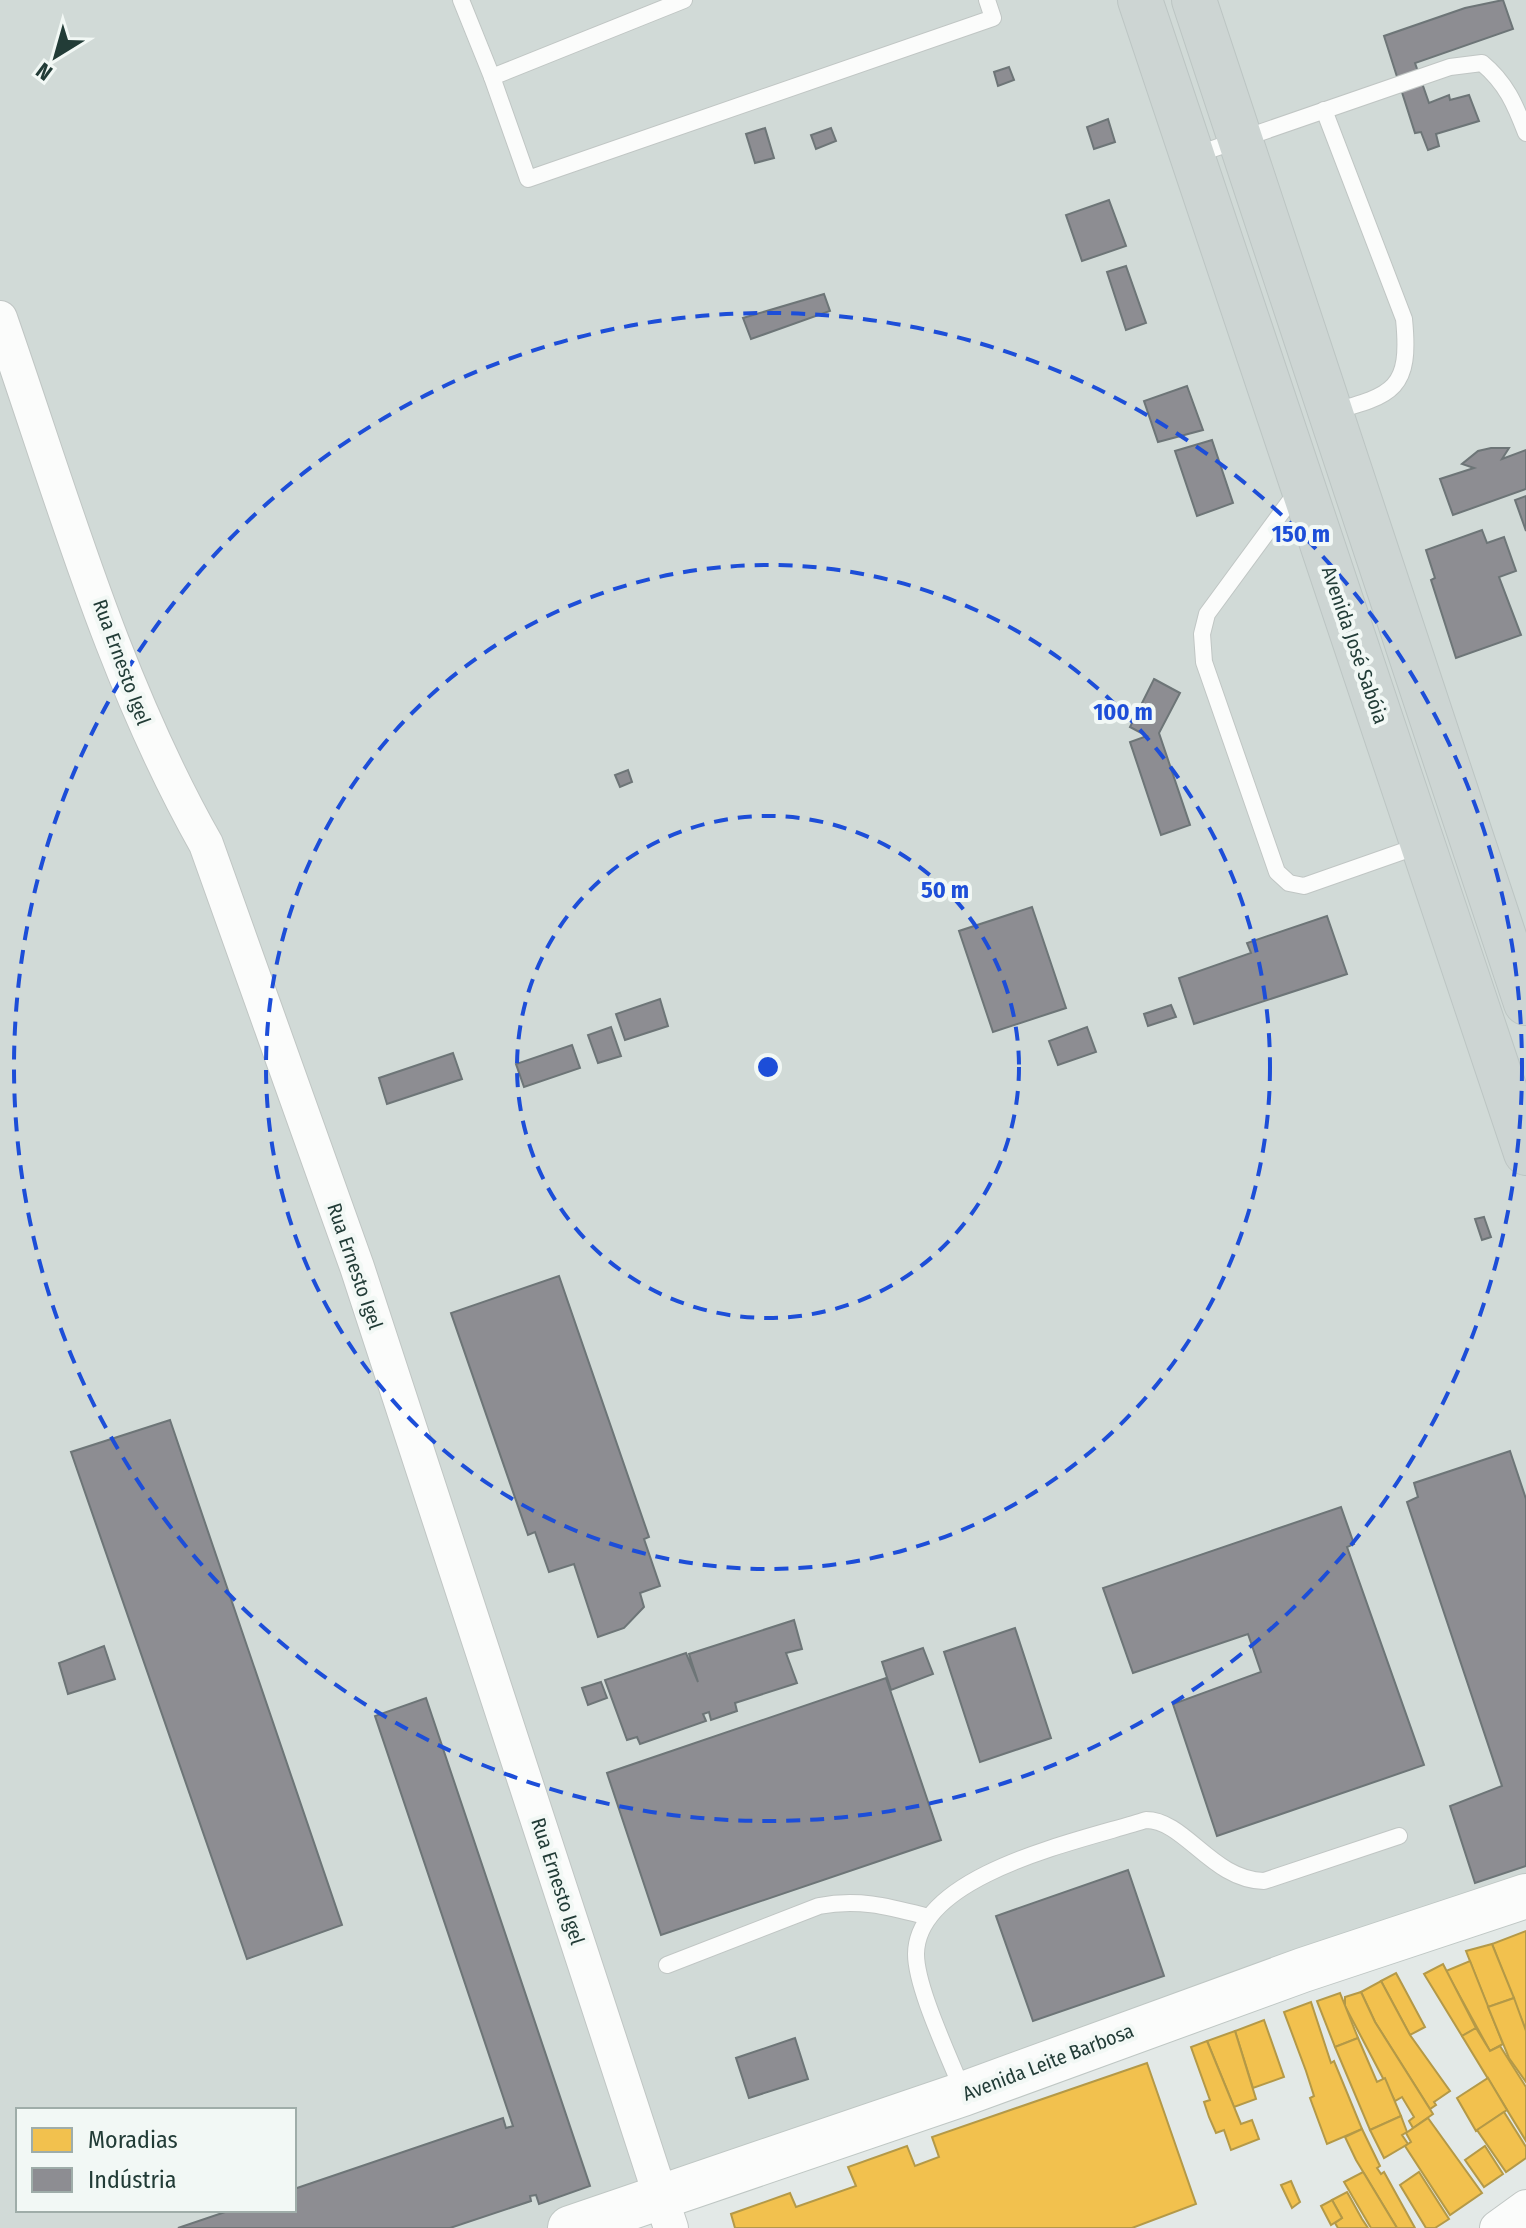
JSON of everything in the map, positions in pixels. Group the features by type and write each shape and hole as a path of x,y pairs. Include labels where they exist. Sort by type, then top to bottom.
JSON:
{"main road":[{"name":"Avenida José Sabóia","path":"1140,0 1526,1153"},
{"path":"1194,0 1526,1003"}],"street":[{"name":"Rua Ernesto Igel","path":"0,318 135,705 170,780 206,844 357,1267 666,2213"},
{"name":"Avenida Leite Barbosa","path":"570,2228 666,2213 963,2094 1303,1970 1526,1896"},
{"path":"1497,2228 1526,2207"}],"lane":[{"path":"461,0 528,179 993,18 987,0"},
{"path":"492,77 684,0"},
{"path":"1191,157 1450,67 1482,63 1505,86 1526,133"},
{"path":"1324,110 1404,319 1407,351 1402,373 1391,392 1330,413"},
{"path":"1301,485 1207,614 1202,634 1204,662 1277,872 1289,883 1304,886 1422,845"},
{"path":"963,2094 920,1976 916,1954 920,1935 929,1917 943,1900 986,1872 1146,1820 1165,1825 1232,1876 1247,1881 1264,1881 1399,1836"},
{"path":"667,1965 819,1906 843,1901 867,1901 929,1917"}],"shaded area":[{"path":"0,0 1526,0 1526,1911 614,2228 0,2228"}],"building: Moradias":[{"path":"1526,1931 1526,2031 1492,1944"},
{"path":"1492,1944 1514,1998 1488,2007 1466,1951"},
{"path":"1470,1961 1503,2044 1490,2051 1446,1971"},
{"path":"1443,1964 1476,2028 1462,2036 1424,1974"},
{"path":"1396,1973 1425,2027 1410,2035 1381,1981"},
{"path":"1381,1981 1410,2035 1450,2091 1434,2102 1436,2105 1430,2109 1375,2022 1361,1992"},
{"path":"1361,1992 1375,2022 1433,2114 1413,2128 1409,2121 1414,2117 1402,2097 1395,2101 1345,2006 1345,1997"},
{"path":"1340,1993 1358,2038 1335,2047 1317,2001"},
{"path":"1514,1998 1526,2031 1526,2082 1509,2058 1488,2007"},
{"path":"1311,2002 1331,2063 1334,2061 1362,2129 1327,2144 1310,2098 1314,2096 1306,2071 1284,2012"},
{"path":"1264,2020 1284,2077 1253,2088 1235,2031"},
{"path":"1476,2028 1490,2051 1500,2046 1526,2087 1526,2141 1462,2036"},
{"path":"1235,2031 1256,2099 1234,2107 1207,2041"},
{"path":"1358,2038 1377,2082 1385,2078 1401,2116 1370,2130 1335,2047"},
{"path":"1207,2041 1241,2124 1252,2120 1259,2139 1231,2150 1224,2130 1216,2133 1209,2117 1204,2102 1210,2100 1191,2047"},
{"path":"1147,2063 1196,2204 1132,2228 735,2228 731,2214 790,2193 796,2207 856,2186 848,2167 907,2146 915,2166 939,2157 932,2137"},
{"path":"1488,2078 1507,2110 1476,2131 1457,2098"},
{"path":"1504,2112 1526,2147 1526,2158 1506,2172 1477,2130"},
{"path":"1401,2116 1407,2132 1402,2135 1408,2144 1384,2158 1370,2130"},
{"path":"1428,2118 1482,2193 1450,2215 1405,2146 1411,2142 1406,2133"},
{"path":"1362,2129 1380,2166 1377,2168 1381,2174 1384,2172 1415,2228 1397,2228 1356,2160 1345,2137"},
{"path":"1485,2146 1503,2174 1484,2187 1465,2160"},
{"path":"1363,2172 1397,2228 1371,2228 1344,2182"},
{"path":"1419,2172 1449,2219 1435,2228 1426,2228 1400,2185"},
{"path":"1291,2181 1300,2202 1292,2208 1281,2185"},
{"path":"1347,2192 1368,2228 1338,2228 1335,2223 1342,2218 1332,2200"},
{"path":"1332,2200 1342,2218 1331,2225 1321,2206"}],"building: Indústria":[{"path":"1503,0 1513,29 1415,63 1429,103 1449,95 1450,100 1469,95 1479,121 1436,134 1439,146 1428,150 1421,132 1415,133 1384,36 1465,8"},
{"path":"1009,67 1014,80 998,86 994,72"},
{"path":"1108,119 1115,142 1094,149 1087,127"},
{"path":"765,128 774,158 755,163 746,134"},
{"path":"831,128 836,141 816,149 811,135"},
{"path":"1109,200 1126,246 1082,261 1066,215"},
{"path":"1126,266 1146,323 1126,330 1107,272"},
{"path":"824,294 830,311 751,339 743,318"},
{"path":"1187,386 1203,430 1158,442 1144,401"},
{"path":"1212,440 1233,503 1197,516 1175,451"},
{"path":"1509,448 1502,459 1526,450 1526,489 1453,515 1440,479 1474,468 1462,464 1478,451"},
{"path":"1526,496 1526,531 1515,500"},
{"path":"1482,530 1487,543 1504,537 1516,571 1499,577 1521,635 1456,658 1431,580 1435,578 1426,550"},
{"path":"1154,679 1180,693 1159,733 1190,825 1161,835 1130,742 1147,736 1130,727"},
{"path":"628,770 632,782 620,787 615,775"},
{"path":"1032,907 1066,1008 993,1032 959,931"},
{"path":"1327,916 1347,974 1194,1024 1179,978 1251,953 1247,943"},
{"path":"660,999 668,1026 625,1040 616,1014"},
{"path":"1171,1005 1176,1017 1148,1026 1144,1014"},
{"path":"611,1027 621,1056 598,1063 588,1035"},
{"path":"1087,1027 1096,1052 1058,1065 1049,1041"},
{"path":"572,1045 580,1068 524,1087 516,1064"},
{"path":"453,1053 462,1079 387,1104 379,1078"},
{"path":"1484,1217 1491,1237 1482,1240 1475,1219"},
{"path":"559,1276 649,1537 644,1539 660,1586 640,1593 644,1607 624,1628 598,1637 574,1564 549,1572 535,1532 528,1535 451,1313"},
{"path":"170,1420 342,1925 247,1959 71,1452"},
{"path":"1510,1451 1526,1499 1526,1866 1475,1883 1450,1806 1502,1786 1407,1502 1418,1497 1414,1483"},
{"path":"1341,1507 1354,1544 1347,1547 1424,1765 1217,1836 1173,1704 1261,1672 1248,1634 1133,1673 1103,1588"},
{"path":"794,1620 802,1649 786,1653 797,1683 735,1703 737,1711 711,1720 709,1712 703,1714 706,1721 640,1744 637,1737 627,1740 605,1680 686,1653 698,1682 689,1654"},
{"path":"1015,1628 1051,1738 980,1762 944,1652"},
{"path":"104,1646 115,1679 68,1694 59,1663"},
{"path":"923,1648 933,1674 891,1690 882,1662"},
{"path":"886,1678 941,1840 661,1935 607,1773"},
{"path":"601,1682 607,1698 588,1705 582,1688"},
{"path":"426,1698 590,2186 539,2204 536,2195 530,2196 531,2201 450,2228 178,2228 225,2212 296,2212 296,2188 503,2118 506,2128 513,2126 375,1716"},
{"path":"1128,1870 1164,1976 1033,2021 996,1916"},
{"path":"795,2038 808,2079 749,2098 736,2058"}]}
